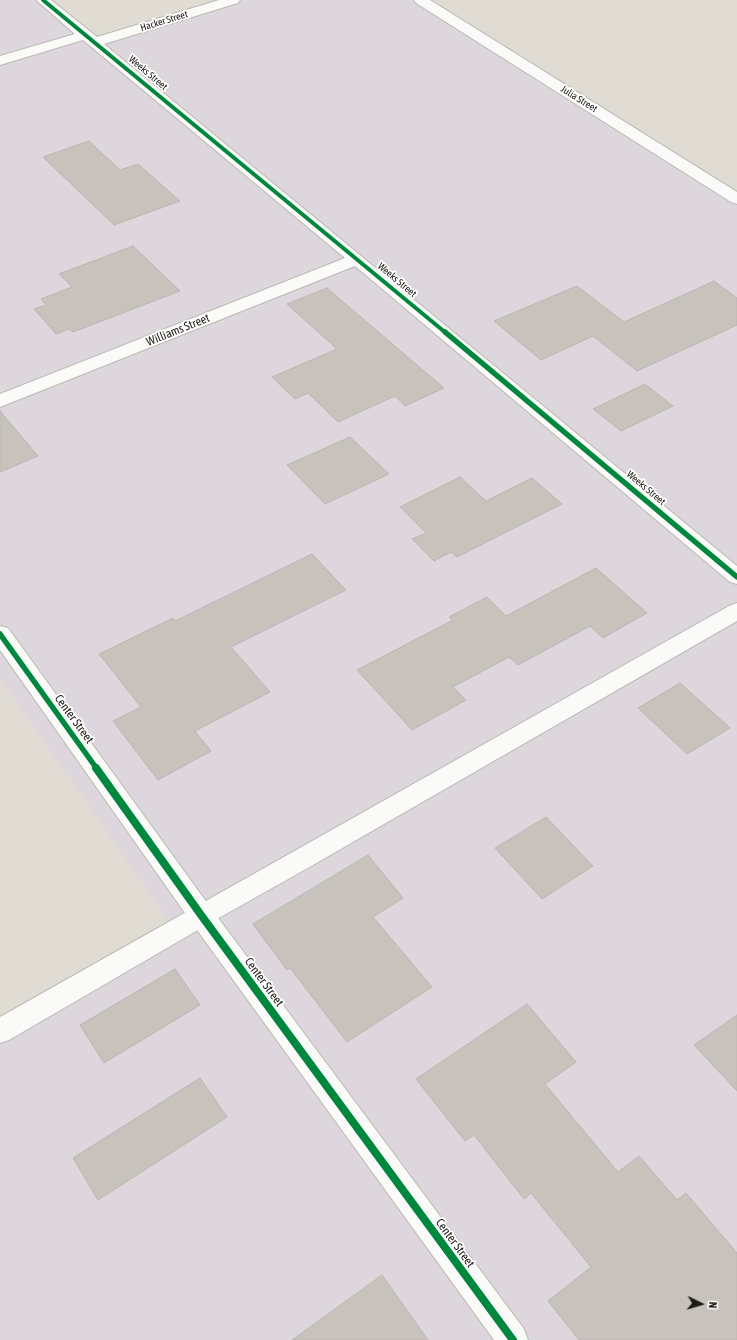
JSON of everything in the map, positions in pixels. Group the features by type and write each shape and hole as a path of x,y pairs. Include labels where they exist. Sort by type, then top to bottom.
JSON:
{"street":[{"name":"Weeks Street","path":"43,0 357,259 737,577"},
{"name":"Hacker Street","path":"0,61 233,0"},
{"name":"Julia Street","path":"421,0 737,199"},
{"name":"Williams Street","path":"0,401 357,259"},
{"path":"0,1031 201,915 304,858 737,611"},
{"name":"Center Street","path":"0,634 201,915 513,1340"}],"shaded area":[{"path":"0,0 43,0 95,42 233,0 421,0 737,199 737,1340 0,1340 0,1031 175,930 0,678"}],"building":[{"path":"89,141 120,170 138,164 180,201 114,225 43,157"},
{"path":"133,246 180,291 73,332 69,329 56,334 34,309 46,305 41,299 72,287 59,274"},
{"path":"714,281 737,298 737,325 637,371 593,336 541,360 494,321 577,286 624,322"},
{"path":"327,288 444,388 405,406 395,396 338,422 308,393 295,399 272,377 337,349 287,304"},
{"path":"645,384 673,406 621,431 593,409"},
{"path":"0,411 38,456 0,472"},
{"path":"350,437 389,474 325,504 287,465"},
{"path":"460,477 486,501 532,478 562,504 457,557 451,552 434,561 412,539 426,533 400,507"},
{"path":"312,554 346,590 231,647 270,692 195,731 211,751 158,780 113,721 141,707 99,654 173,618 175,621"},
{"path":"596,568 647,613 603,638 590,626 518,665 509,657 453,687 466,700 412,730 357,670 453,620 449,617 487,597 506,616"},
{"path":"680,683 730,728 687,754 638,708"},
{"path":"546,817 593,866 542,899 495,848"},
{"path":"368,855 403,898 373,917 432,987 347,1042 290,968 287,970 253,924"},
{"path":"175,969 200,1005 104,1063 80,1025"},
{"path":"527,1004 576,1062 545,1084 618,1172 639,1156 677,1200 686,1193 737,1253 737,1340 579,1340 548,1301 591,1267 531,1193 524,1199 474,1135 465,1141 416,1079"},
{"path":"737,1015 737,1091 694,1045"},
{"path":"200,1078 227,1117 98,1200 73,1158"},
{"path":"382,1275 428,1340 292,1340"}],"cycle path":[{"path":"43,0 357,259 737,577"},
{"path":"0,634 201,915 513,1340"}]}
